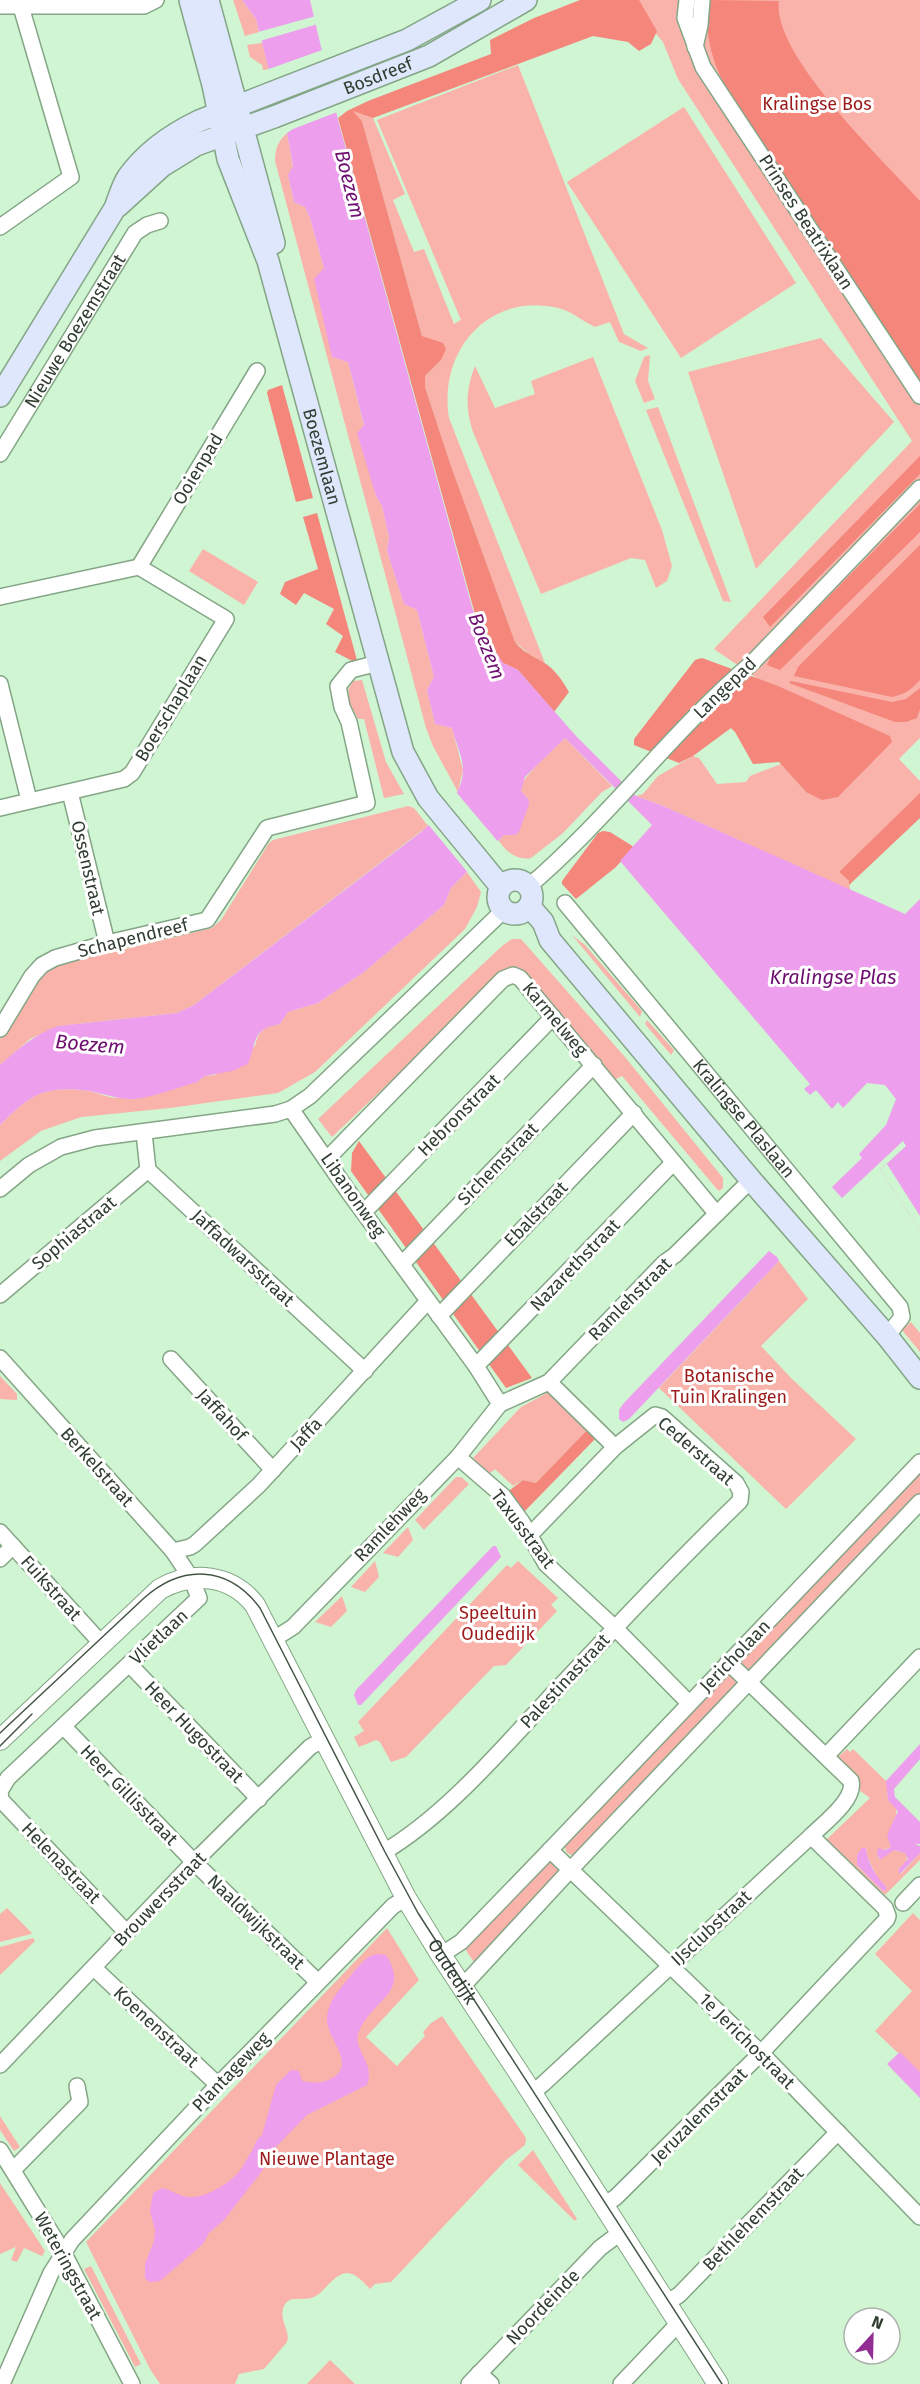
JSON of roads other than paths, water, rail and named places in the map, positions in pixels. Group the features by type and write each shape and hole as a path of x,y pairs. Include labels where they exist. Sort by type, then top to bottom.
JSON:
{"main road":[{"name":"Boezemlaan","path":"190,0 228,110 243,128 404,728 439,806"},
{"name":"Boezemlaan","path":"208,0 228,110 223,135 228,159 268,261 403,752 421,787 515,898"},
{"name":"Bosdreef","path":"228,110 338,69 407,40 480,0"},
{"name":"Bosdreef","path":"223,135 429,56 526,0"},
{"name":"Nieuwe Boezemstraat","path":"0,396 115,208 127,178 171,136 228,110"},
{"name":"Nieuwe Boezemstraat","path":"115,208 162,166 186,150 223,135"},
{"name":"Kralingse Plaslaan","path":"515,898 543,922 550,940 747,1184 886,1336 920,1378"}],"street":[{"path":"0,6 20,3 144,6 156,0"},
{"name":"Prinses Beatrixlaan","path":"687,0 685,18 695,47 710,77 920,396"},
{"path":"695,47 702,0"},
{"path":"0,227 71,177 20,3"},
{"name":"Nieuwe Boezemstraat","path":"0,454 135,233 147,225 160,221"},
{"name":"Ooienpad","path":"139,567 257,371"},
{"name":"Langepad","path":"515,898 619,796 723,687 753,662 920,488"},
{"path":"0,597 139,567"},
{"name":"Boerschaplaan","path":"0,808 124,779 132,773 226,619 139,567"},
{"name":"Schapendreef","path":"0,1029 32,976 42,965 55,958 207,920 267,828 367,803 349,722 338,686 351,670 378,663"},
{"path":"0,684 29,800"},
{"name":"Ossenstraat","path":"70,792 107,944"},
{"path":"0,1189 29,1165 62,1147 95,1138 275,1114 291,1108 310,1096 515,898"},
{"name":"Kralingse Plaslaan","path":"565,903 900,1307 902,1317 886,1336"},
{"name":"Karmelweg","path":"327,1159 507,977 513,975 520,978 554,1017 716,1214"},
{"name":"Hebronstraat","path":"364,1212 554,1017"},
{"name":"Sichemstraat","path":"402,1264 594,1065"},
{"name":"Libanonweg","path":"291,1108 476,1366 500,1404"},
{"name":"Ebalstraat","path":"439,1316 634,1113"},
{"path":"144,1133 148,1170"},
{"name":"Nazarethstraat","path":"476,1366 673,1163"},
{"name":"Sophiastraat","path":"0,1295 148,1170"},
{"name":"Jaffadwarsstraat","path":"148,1170 365,1371"},
{"name":"Ramlehstraat","path":"500,1404 549,1382 664,1263 747,1184"},
{"name":"Jaffa","path":"172,1551 195,1544 273,1470 428,1301"},
{"name":"Berkelstraat","path":"0,1358 172,1551 195,1585"},
{"name":"Jaffahof","path":"171,1359 273,1470"},
{"path":"530,1535 615,1447 549,1382"},
{"name":"Ramlehweg","path":"274,1639 293,1627 458,1456 500,1404"},
{"name":"Cederstraat","path":"615,1447 651,1417 659,1416 736,1483 741,1492 740,1501"},
{"name":"Taxusstraat","path":"458,1456 503,1496 530,1535 546,1564 614,1627 689,1703"},
{"name":"Jericholaan","path":"441,1955 461,1942 920,1462"},
{"name":"Palestinastraat","path":"382,1853 395,1846 453,1798 492,1760 614,1627 740,1501"},
{"name":"Jericholaan","path":"462,1987 920,1502"},
{"name":"Fuikstraat","path":"0,1532 102,1644"},
{"path":"0,1559 13,1546"},
{"name":"Oudedijk","path":"195,1585 213,1579 239,1589 255,1605 406,1898 718,2384"},
{"name":"Vlietlaan","path":"0,1740 160,1589 175,1581 195,1585 199,1598 189,1609 6,1781 0,1791"},
{"path":"729,1662 826,1756 920,1657"},
{"name":"Heer Hugostraat","path":"130,1665 259,1799"},
{"name":"Heer Gillisstraat","path":"64,1727 194,1862"},
{"name":"Brouwersstraat","path":"0,2065 194,1862 310,1747 324,1739"},
{"name":"IJsclubstraat","path":"531,2092 543,2084 811,1836 850,1797 853,1791 851,1781 826,1756"},
{"name":"Helenastraat","path":"0,1791 1,1800 127,1933"},
{"name":"Jeruzalemstraat","path":"603,2206 616,2197 761,2053 885,1922 888,1916 885,1908 811,1836"},
{"path":"550,1850 571,1869"},
{"name":"Naaldwijkstraat","path":"194,1862 318,1982"},
{"name":"1e Jerichostraat","path":"571,1869 761,2053 920,2217"},
{"path":"903,1903 920,1885"},
{"name":"Plantageweg","path":"2,2384 51,2273 78,2232 318,1982 393,1906 406,1898"},
{"name":"Koenenstraat","path":"94,1968 218,2085"},
{"path":"13,2170 80,2102 77,2086"},
{"name":"Bethlehemstraat","path":"666,2303 679,2295 838,2132"},
{"name":"Weteringstraat","path":"0,2150 63,2252 132,2384"},
{"name":"Noordeinde","path":"474,2378 600,2248 620,2233"},
{"path":"621,2384 679,2323"},
{"path":"474,2378 490,2384"}],"water":[{"path":"242,0 310,0 339,124 472,607 478,625 503,663 518,670 576,736 636,796 661,805 905,914 920,899 920,1230 880,1170 906,1146 903,1141 842,1198 832,1187 862,1158 859,1154 886,1125 896,1099 885,1085 867,1083 843,1108 838,1102 832,1109 816,1090 810,1095 804,1089 810,1084 620,861 652,825 565,738 525,777 521,791 529,800 529,804 519,832 515,835 504,835 451,888 444,905 364,972 318,1003 288,1012 280,1024 264,1029 257,1037 248,1064 232,1071 205,1076 197,1082 135,1099 123,1099 90,1091 49,1091 30,1099 0,1125 0,1065 27,1042 58,1026 177,1013 194,1005 421,832 449,805 462,779 462,760 452,728 435,724 427,690 434,677 417,610 404,604 387,551 389,537 382,506 376,496 357,433 364,425 348,362 332,357 314,279 324,268 305,207 294,202 288,175 293,166 287,133 283,126 256,19"},
{"path":"769,1251 779,1261 629,1419 623,1422 619,1419 619,1410 623,1404"},
{"path":"493,1546 496,1546 501,1557 361,1705 358,1705 354,1695 356,1690"},
{"path":"920,1744 920,1759 894,1789 895,1797 920,1822 920,1844 915,1844 920,1846 920,1853 900,1874 898,1870 908,1859 905,1853 894,1850 880,1860 877,1854 878,1848 885,1850 891,1847 887,1835 898,1811 888,1800 886,1781"},
{"path":"862,1848 866,1848 870,1863 886,1886 886,1890 883,1891 857,1865 857,1855"},
{"path":"377,1954 386,1955 393,1968 394,1979 387,1996 365,2020 357,2038 368,2069 367,2085 307,2115 274,2149 259,2175 224,2220 209,2233 203,2244 160,2281 149,2282 145,2278 145,2264 154,2241 155,2230 150,2211 153,2193 162,2188 194,2197 222,2186 239,2172 256,2141 262,2135 276,2085 291,2070 299,2071 302,2081 306,2082 322,2082 334,2077 340,2071 341,2056 330,2033 328,2011 340,1989 360,1965 369,1957"},
{"path":"900,2052 920,2072 920,2098 887,2064"}],"tram line":[{"path":"0,1733 143,1599 158,1588 189,1575 204,1574 219,1577 234,1584 247,1594 260,1608 418,1913 722,2384"},
{"path":"0,1746 32,1714"}],"park label":[{"name":"Kralingse Bos","path":"817,104"},
{"name":"Botanische Tuin Kralingen","path":"729,1386"},
{"name":"Speeltuin Oudedijk","path":"498,1623"},
{"name":"Nieuwe Plantage","path":"327,2159"}],"water label":[{"name":"Boezem","path":"350,184"},
{"name":"Boezem","path":"487,646"},
{"name":"Kralingse Plas","path":"833,977"},
{"name":"Boezem","path":"90,1044"}]}
